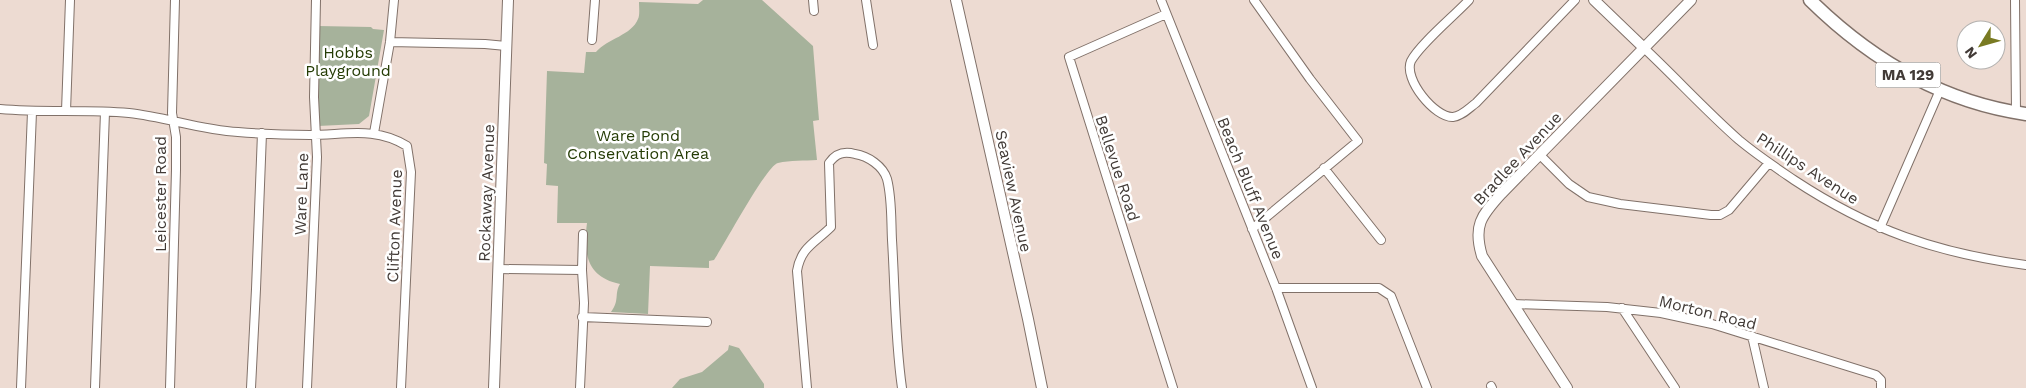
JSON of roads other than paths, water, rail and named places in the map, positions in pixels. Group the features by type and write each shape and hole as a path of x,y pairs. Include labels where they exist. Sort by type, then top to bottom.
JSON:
{"main road":[{"name":"MA 129","path":"1815,2 1876,56 1914,79 1993,108 2021,112"}],"street":[{"path":"66,111 70,0"},
{"name":"Leicester Road","path":"170,388 176,170 176,137 172,113 175,0"},
{"name":"Ware Lane","path":"307,388 317,157 314,97 316,0"},
{"path":"0,109 32,112 105,112 148,116 213,130 316,135 374,133 390,42 394,0"},
{"name":"Rockaway Avenue","path":"494,388 508,0"},
{"path":"592,40 595,0"},
{"path":"813,0 814,11"},
{"path":"866,0 873,45"},
{"name":"Seaview Avenue","path":"956,0 1042,388"},
{"name":"Beach Bluff Avenue","path":"1161,0 1276,288 1312,388"},
{"path":"1252,229 1358,141 1310,80 1254,0"},
{"path":"1469,0 1420,48 1410,62 1414,85 1424,99 1435,108 1452,117 1467,110 1520,59 1576,0"},
{"name":"Phillips Avenue","path":"1594,0 1719,122 1768,164 1855,217 1880,228 1944,250 2026,265"},
{"name":"Bradlee Avenue","path":"1568,388 1482,256 1477,231 1484,214 1691,0"},
{"path":"2015,0 2021,112"},
{"name":"Bellevue Road","path":"1166,14 1069,57 1173,388"},
{"path":"390,42 506,46"},
{"path":"1880,228 1940,90"},
{"path":"21,388 32,112"},
{"path":"95,388 105,112"},
{"path":"251,388 262,133"},
{"name":"Clifton Avenue","path":"374,133 389,136 407,146 410,156 411,172 400,388"},
{"path":"807,388 797,271 798,260 805,249 829,229 832,223 829,163 833,157 846,152 874,162 887,178 897,351 902,388"},
{"path":"1540,155 1569,184 1588,197 1620,204 1711,215 1720,215 1729,210 1768,164"},
{"path":"1324,168 1381,240"},
{"path":"580,388 583,234"},
{"path":"498,269 582,270"},
{"path":"1276,288 1379,288 1385,291 1391,296 1427,388"},
{"name":"Morton Road","path":"1513,304 1622,308 1661,313 1712,324 1876,375 1881,380 1881,388"},
{"path":"1622,308 1676,388"},
{"path":"582,317 707,322"},
{"path":"1752,336 1764,388"}],"park label":[{"name":"Hobbs Playground","path":"348,61"},
{"name":"Ware Pond Conservation Area","path":"638,144"}]}
